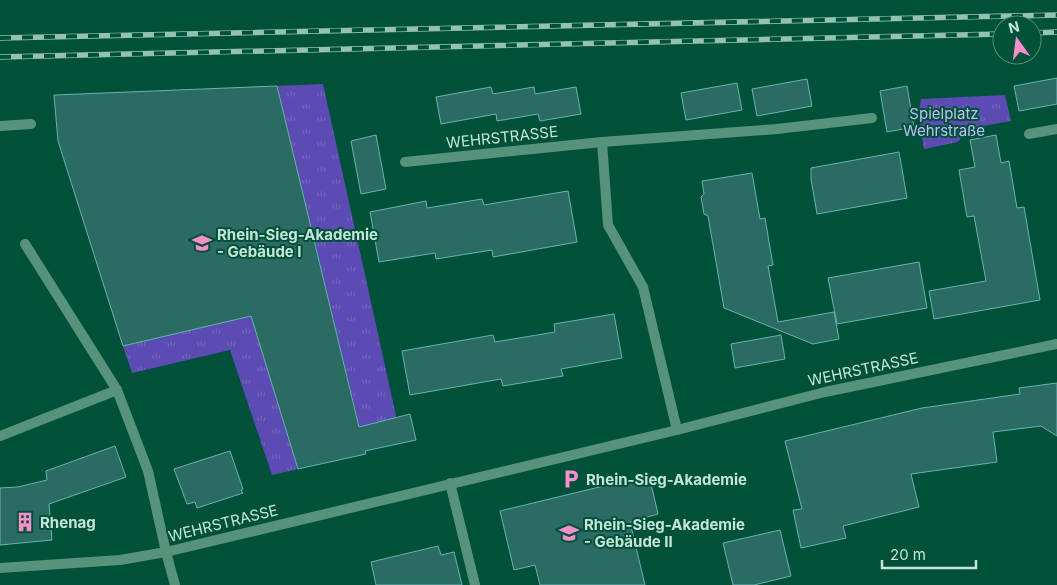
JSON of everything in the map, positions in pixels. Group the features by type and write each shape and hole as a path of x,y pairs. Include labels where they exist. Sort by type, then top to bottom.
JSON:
{"street":[{"name":"WEHRSTRASSE","path":"405,162 602,142 777,129 872,118"},
{"path":"0,126 31,124"},
{"path":"1029,134 1057,129"},
{"path":"602,142 608,225 642,287 677,430"},
{"path":"25,244 117,390 148,471 175,585"},
{"name":"WEHRSTRASSE","path":"0,568 120,560 166,552 677,430 825,392 1057,344"},
{"path":"0,436 117,390"},
{"path":"450,483 475,585"}],"green space":[{"path":"323,84 402,443 365,450 277,86"},
{"name":"Spielplatz Wehrstraße","path":"1005,95 1011,121 967,129 958,142 924,149 918,116 921,99"},
{"path":"251,316 298,469 272,475 230,350 132,373 123,346"}],"building":[{"path":"1057,78 1057,104 1019,111 1014,86"},
{"path":"807,79 812,106 757,116 752,89"},
{"path":"737,83 742,110 686,120 681,93"},
{"name":"Rhein-Sieg-Akademie - Gebäude I","path":"277,86 359,427 410,414 416,440 365,451 366,454 298,469 251,316 123,346 58,141 54,95"},
{"path":"907,86 914,127 887,132 880,91"},
{"path":"491,87 493,94 534,87 535,94 576,87 581,114 540,121 538,114 497,121 496,114 441,124 436,97"},
{"path":"376,135 386,189 361,194 351,141"},
{"path":"996,135 1001,163 1009,161 1017,208 1024,207 1040,300 934,319 929,291 986,281 974,216 967,217 959,170 975,167 970,140"},
{"path":"899,152 907,198 817,214 811,168"},
{"path":"752,173 760,219 765,218 773,265 768,266 778,322 834,312 839,339 813,344 724,308 708,216 704,214 701,197 704,194 702,181"},
{"path":"568,191 577,242 493,257 492,250 436,259 435,253 379,262 370,212 426,201 427,208 482,199 484,205"},
{"path":"919,262 927,308 837,324 828,278"},
{"path":"614,314 622,358 561,369 563,376 503,386 501,379 410,395 402,351 493,335 495,342 555,332 554,324"},
{"path":"781,335 785,359 735,368 731,344"},
{"path":"1057,383 1057,436 1041,426 993,432 997,462 911,474 919,507 843,526 846,538 801,548 793,510 802,509 785,441 922,408 1020,394 1019,388"},
{"path":"115,446 126,477 49,504 52,540 0,545 0,488 18,487 47,480 46,471"},
{"path":"230,451 243,493 197,508 195,502 187,504 174,469"},
{"name":"Rhein-Sieg-Akademie - Gebäude II","path":"649,475 658,514 630,522 645,585 540,585 535,565 514,570 500,511"},
{"path":"780,530 791,576 754,585 733,585 723,543"},
{"path":"438,546 441,555 454,552 462,585 376,585 371,562"}],"railway":[{"path":"0,38 1057,15"},
{"path":"1042,33 1057,32"},
{"path":"0,57 992,34"}],"place":[{"name":"Rhein-Sieg-Akademie - Gebäude I","path":"202,243"},
{"name":"Rhein-Sieg-Akademie","path":"571,479"},
{"name":"Rhenag","path":"25,522"},
{"name":"Rhein-Sieg-Akademie - Gebäude II","path":"569,533"}]}
